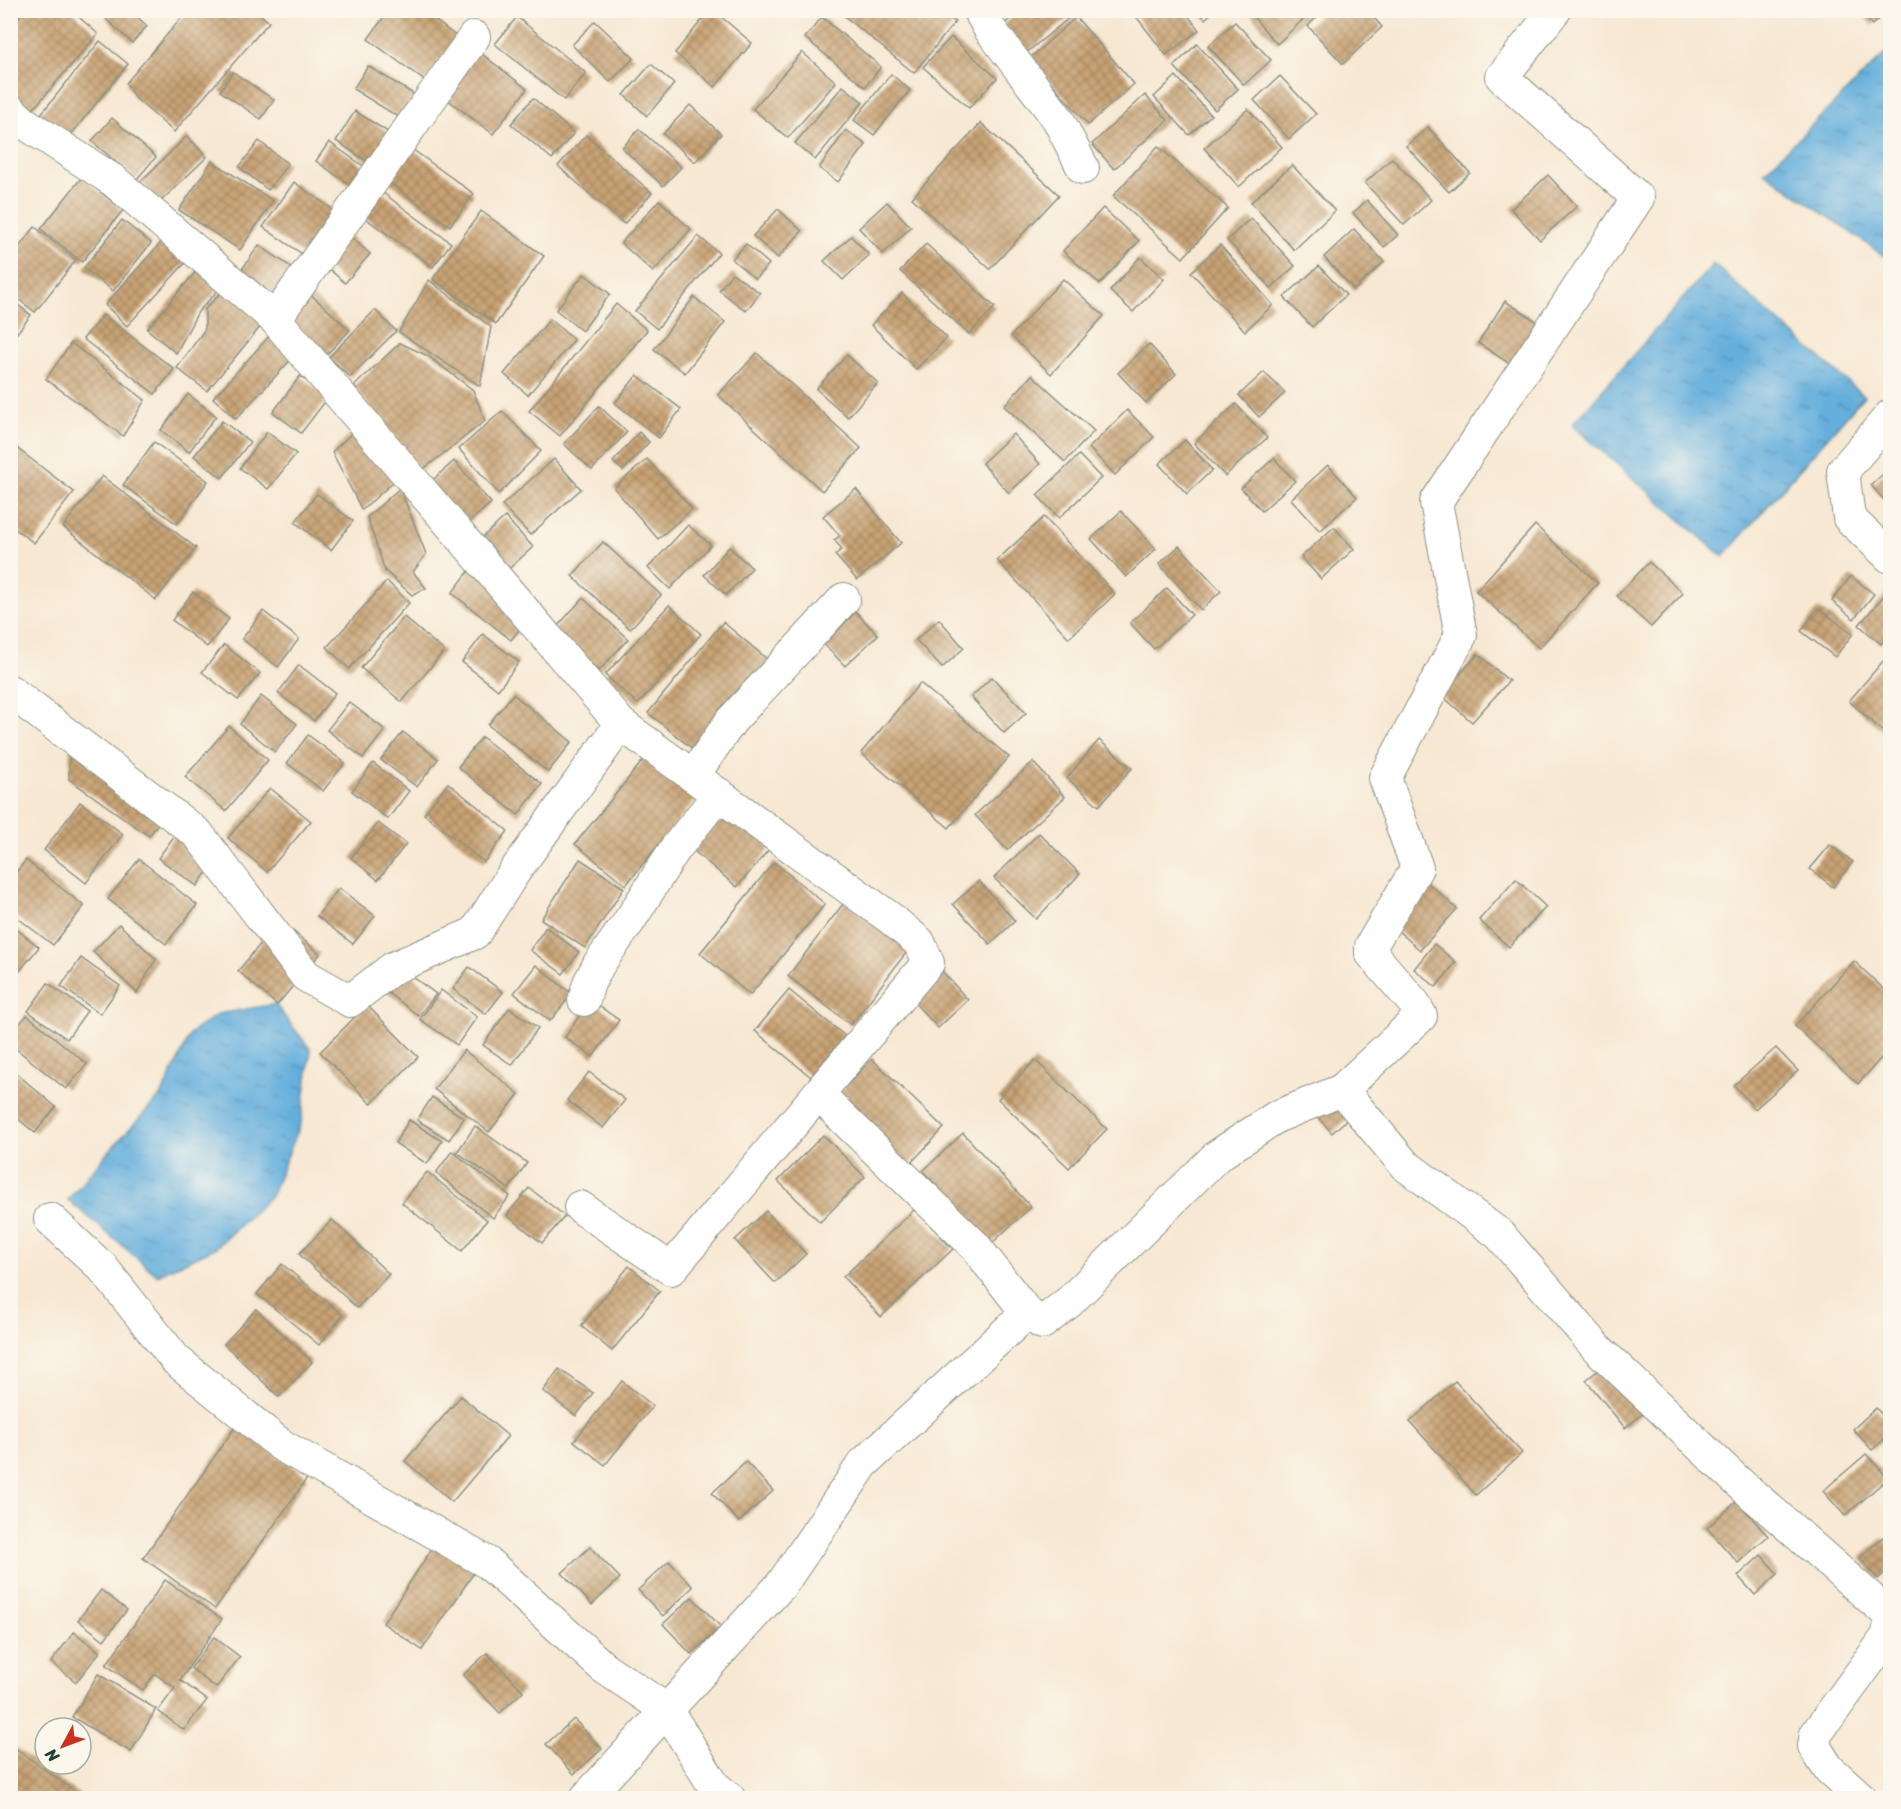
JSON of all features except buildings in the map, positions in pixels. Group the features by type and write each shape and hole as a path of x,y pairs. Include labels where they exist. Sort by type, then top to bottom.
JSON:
{"street":[{"path":"979,10 989,28 1058,119 1083,168"},
{"path":"818,1094 975,1246 1027,1313 1042,1323 1069,1302 1216,1156 1276,1117 1342,1090 1421,1016 1414,1003 1371,953 1371,946 1417,868 1385,778 1461,635 1436,502 1638,198 1502,77 1554,10"},
{"path":"275,319 474,37"},
{"path":"10,110 23,122 114,181 275,319 621,724 890,918 919,942 928,963 671,1269 580,1207"},
{"path":"1890,416 1843,471 1849,518 1890,557"},
{"path":"693,776 731,721 844,599"},
{"path":"10,691 198,834 306,976 350,1001 393,968 475,933 515,871 621,724"},
{"path":"585,1000 589,983 599,964 675,849 718,794"},
{"path":"1342,1090 1405,1165 1499,1234 1597,1348 1735,1479 1885,1611 1890,1619"},
{"path":"50,1219 102,1267 176,1360 281,1445 488,1563 603,1667 667,1710 714,1786 729,1798"},
{"path":"586,1798 782,1584 863,1464 1027,1313"},
{"path":"1861,1798 1828,1768 1814,1746 1816,1734 1887,1637 1890,1624"}],"water":[{"path":"1890,49 1890,260 1764,172"},
{"path":"1713,264 1864,396 1723,557 1572,425"},
{"path":"275,1004 311,1050 301,1123 271,1196 215,1248 157,1275 68,1200 108,1152 162,1094 191,1033 218,1014"}]}
